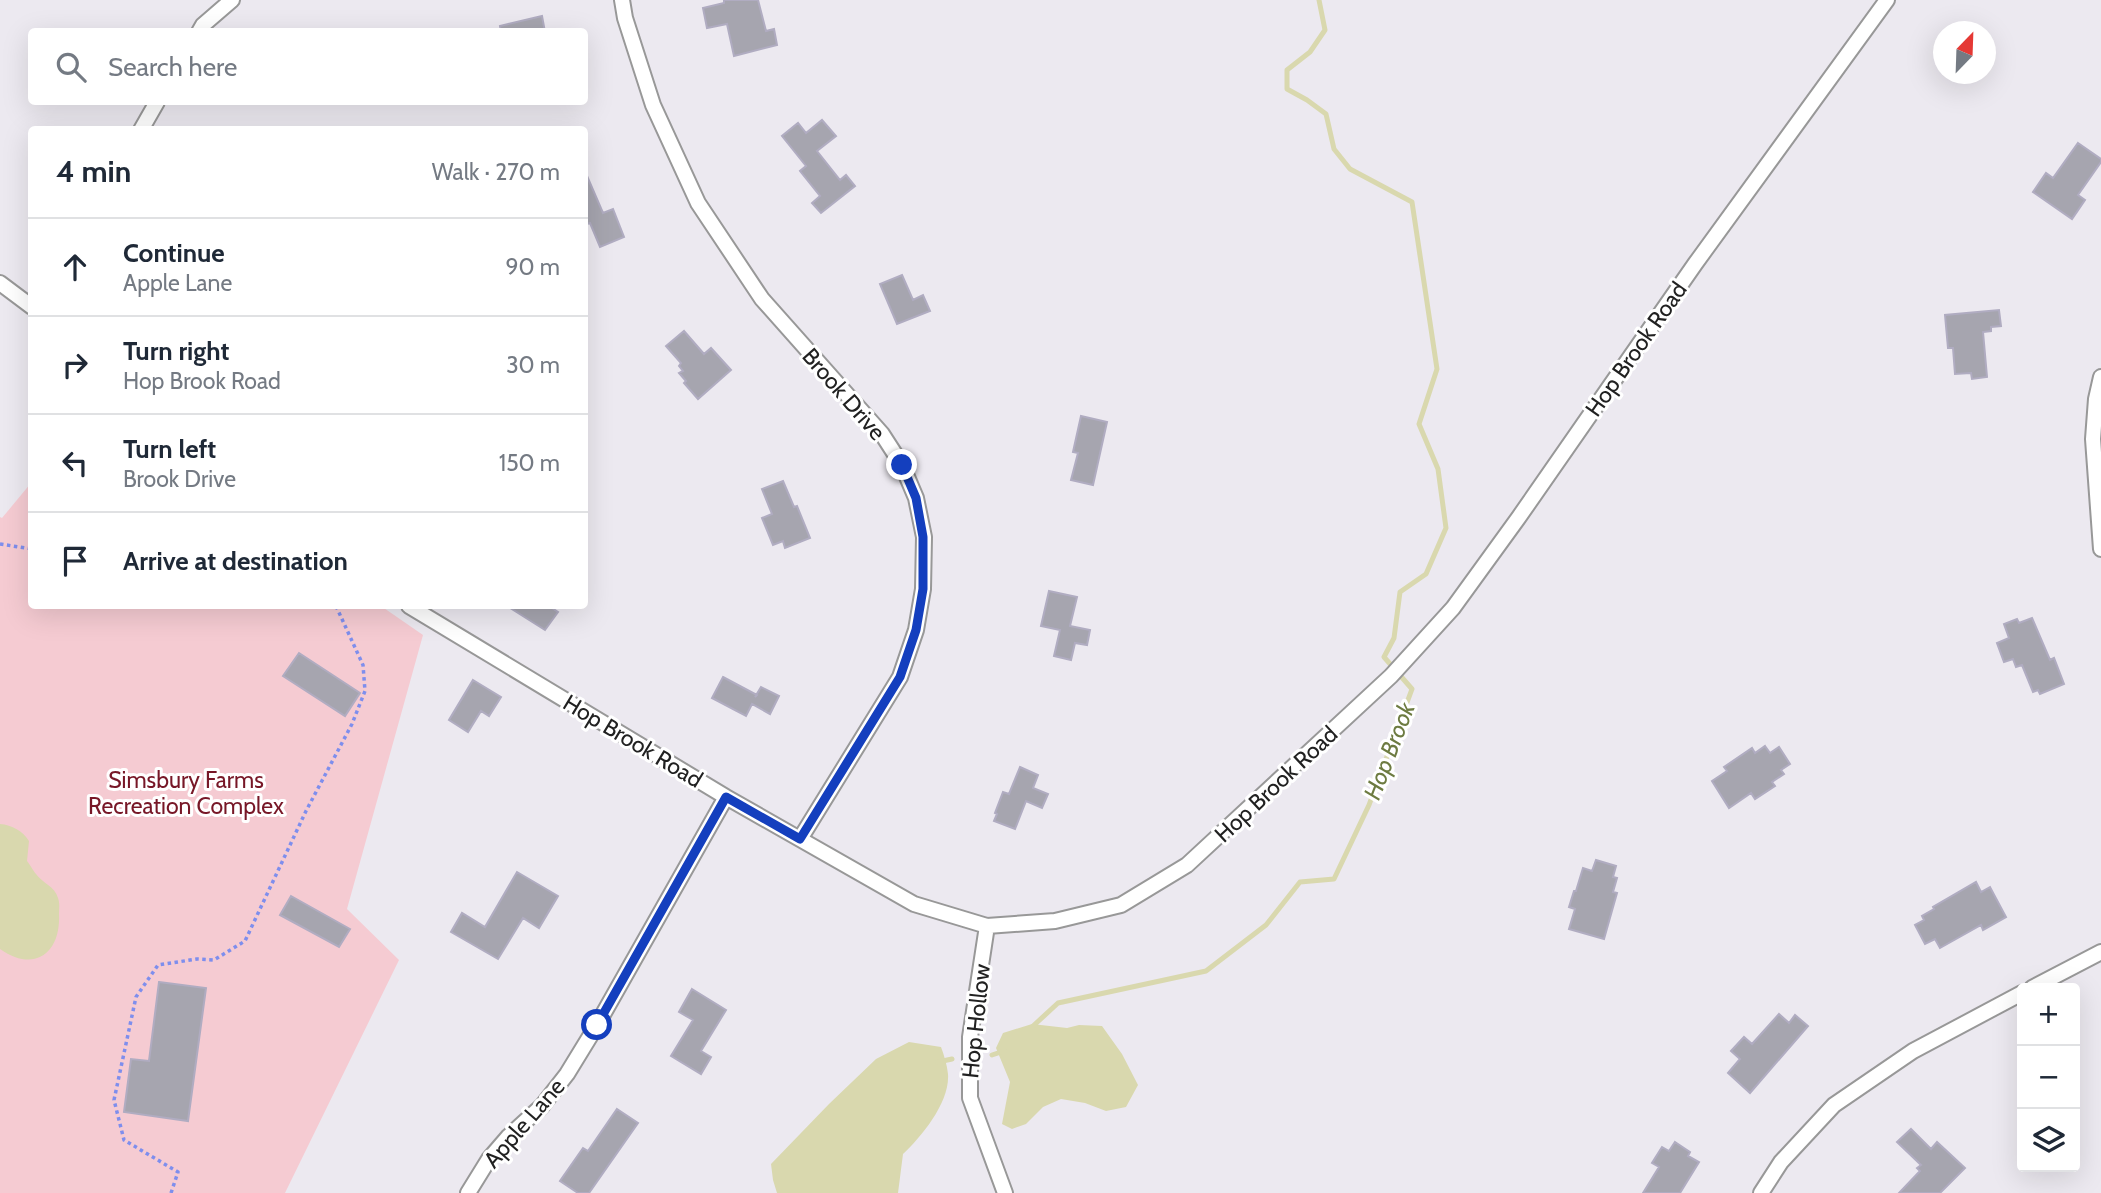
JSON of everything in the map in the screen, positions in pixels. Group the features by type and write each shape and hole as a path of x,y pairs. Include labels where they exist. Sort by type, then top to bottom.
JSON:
{"street":[{"path":"201,28 232,0"},
{"name":"Brook Drive","path":"622,0 625,18 653,105 698,203 762,299 882,435 902,465 916,498 923,537 923,589 916,630 900,677 800,839"},
{"name":"Hop Brook Road","path":"415,609 726,797 914,904 987,926 1055,921 1121,905 1187,865 1391,676 1453,608 1520,517 1695,264 1887,0"},
{"path":"143,126 155,105"},
{"path":"0,283 28,304"},
{"path":"2101,377 2096,399 2093,439 2101,549"},
{"name":"Apple Lane","path":"468,1193 489,1160 542,1106 567,1074 726,797"},
{"name":"Hop Hollow","path":"987,926 970,1038 970,1098 1005,1193"},
{"path":"2042,983 2101,952"},
{"path":"1761,1193 1781,1162 1834,1105 1913,1051 2017,996"}],"path":[{"path":"0,544 28,548"},
{"path":"171,1193 178,1172 124,1140 114,1100 136,997 158,965 197,958 214,960 245,941 306,811 352,724 365,691 363,665 337,609"}],"green space":[{"name":"Simsbury Farms Recreation Complex","path":"28,487 28,609 385,609 423,635 347,909 399,960 285,1193 0,1193 0,517 2,518"}],"shaded area":[{"path":"0,824 17,829 27,837 27,861 39,877 54,890 59,900 55,940 43,956 34,959 12,956 0,949"},
{"path":"1032,1024 1067,1028 1079,1025 1102,1026 1122,1054 1138,1085 1126,1107 1106,1111 1085,1103 1061,1099 1043,1107 1026,1124 1012,1129 1002,1124 1010,1082 996,1048 1003,1033"},
{"path":"909,1042 941,1047 948,1071 947,1085 940,1107 933,1118 903,1154 898,1193 777,1193 771,1164 876,1059"}],"building":[{"path":"724,0 758,0 766,31 774,29 777,45 734,56 727,24 707,28 703,8 724,3"},
{"path":"542,16 544,28 500,28"},
{"path":"822,120 836,136 817,151 840,180 846,175 855,186 821,213 812,203 820,196 800,171 806,166 782,136 798,123 806,133"},
{"path":"2078,143 2101,159 2101,162 2078,195 2085,200 2072,219 2033,192 2046,173 2053,178"},
{"path":"588,178 603,213 613,209 624,237 600,247 588,224"},
{"path":"902,275 913,300 923,295 930,311 897,324 880,284"},
{"path":"1999,310 2001,326 1991,327 1991,331 1983,332 1987,377 1972,379 1971,373 1955,374 1953,348 1948,348 1945,315"},
{"path":"684,331 704,354 711,348 731,370 698,399 679,373 683,371 679,366 681,363 666,346"},
{"path":"1081,416 1107,422 1093,485 1071,480 1078,453 1073,452"},
{"path":"783,481 810,538 785,548 783,541 773,545 762,518 772,514 762,489"},
{"path":"1049,591 1077,597 1070,626 1090,630 1087,645 1075,643 1071,660 1054,656 1060,630 1041,626"},
{"path":"512,609 554,609 558,612 545,630"},
{"path":"2032,618 2050,660 2054,658 2064,684 2040,694 2038,690 2033,692 2022,665 2016,667 2013,659 2004,662 1997,643 2009,638 2004,624 2017,619 2019,623"},
{"path":"299,653 360,693 345,716 283,676"},
{"path":"723,677 756,695 761,687 779,696 770,714 752,704 746,716 712,698"},
{"path":"473,680 501,697 489,716 481,711 468,732 449,720"},
{"path":"1765,746 1770,753 1779,747 1790,764 1781,770 1784,774 1772,782 1775,786 1755,799 1751,793 1729,808 1712,781 1727,771 1724,767 1752,748 1755,753"},
{"path":"1020,767 1038,775 1033,788 1048,794 1042,808 1026,801 1015,829 994,821 1003,792 1009,794"},
{"path":"1596,860 1616,866 1613,877 1617,878 1613,892 1617,893 1604,939 1569,929 1575,909 1569,907 1583,868 1592,871"},
{"path":"517,872 558,896 539,928 523,918 498,959 451,932 462,913 485,927"},
{"path":"1976,882 1981,892 1990,887 2006,917 1983,930 1981,925 1940,948 1935,939 1925,944 1915,925 1924,920 1922,916"},
{"path":"291,896 350,929 339,947 280,915"},
{"path":"159,982 206,988 188,1121 124,1112 131,1059 149,1061"},
{"path":"692,989 726,1010 701,1051 711,1057 701,1074 671,1056 693,1020 679,1012"},
{"path":"1779,1014 1789,1023 1795,1015 1808,1026 1750,1093 1728,1073 1740,1059 1731,1051 1744,1037 1752,1044"},
{"path":"617,1109 638,1123 589,1193 578,1193 560,1181 583,1148 588,1151"},
{"path":"1911,1129 1931,1149 1937,1142 1965,1168 1940,1193 1899,1193 1920,1171 1917,1168 1921,1165 1897,1142"},
{"path":"1675,1142 1690,1152 1688,1156 1699,1162 1680,1193 1643,1193 1659,1167 1652,1163 1662,1147 1669,1151"}],"waterway":[{"name":"Hop Brook","path":"1032,1027 1058,1003 1206,971 1266,925 1300,882 1334,879 1369,805 1412,689 1384,657 1394,638 1400,592 1426,574 1446,528 1438,469 1419,424 1437,369 1412,202 1350,169 1334,149 1326,114 1287,89 1287,70 1310,52 1325,30 1319,0"},
{"name":"Hop Brook","path":"992,1055 1004,1051"},
{"name":"Hop Brook","path":"938,1062 952,1059"}],"route":[{"path":"597,1025 726,797 800,839 900,677 916,630 923,589 923,537 916,498 902,465"}]}
